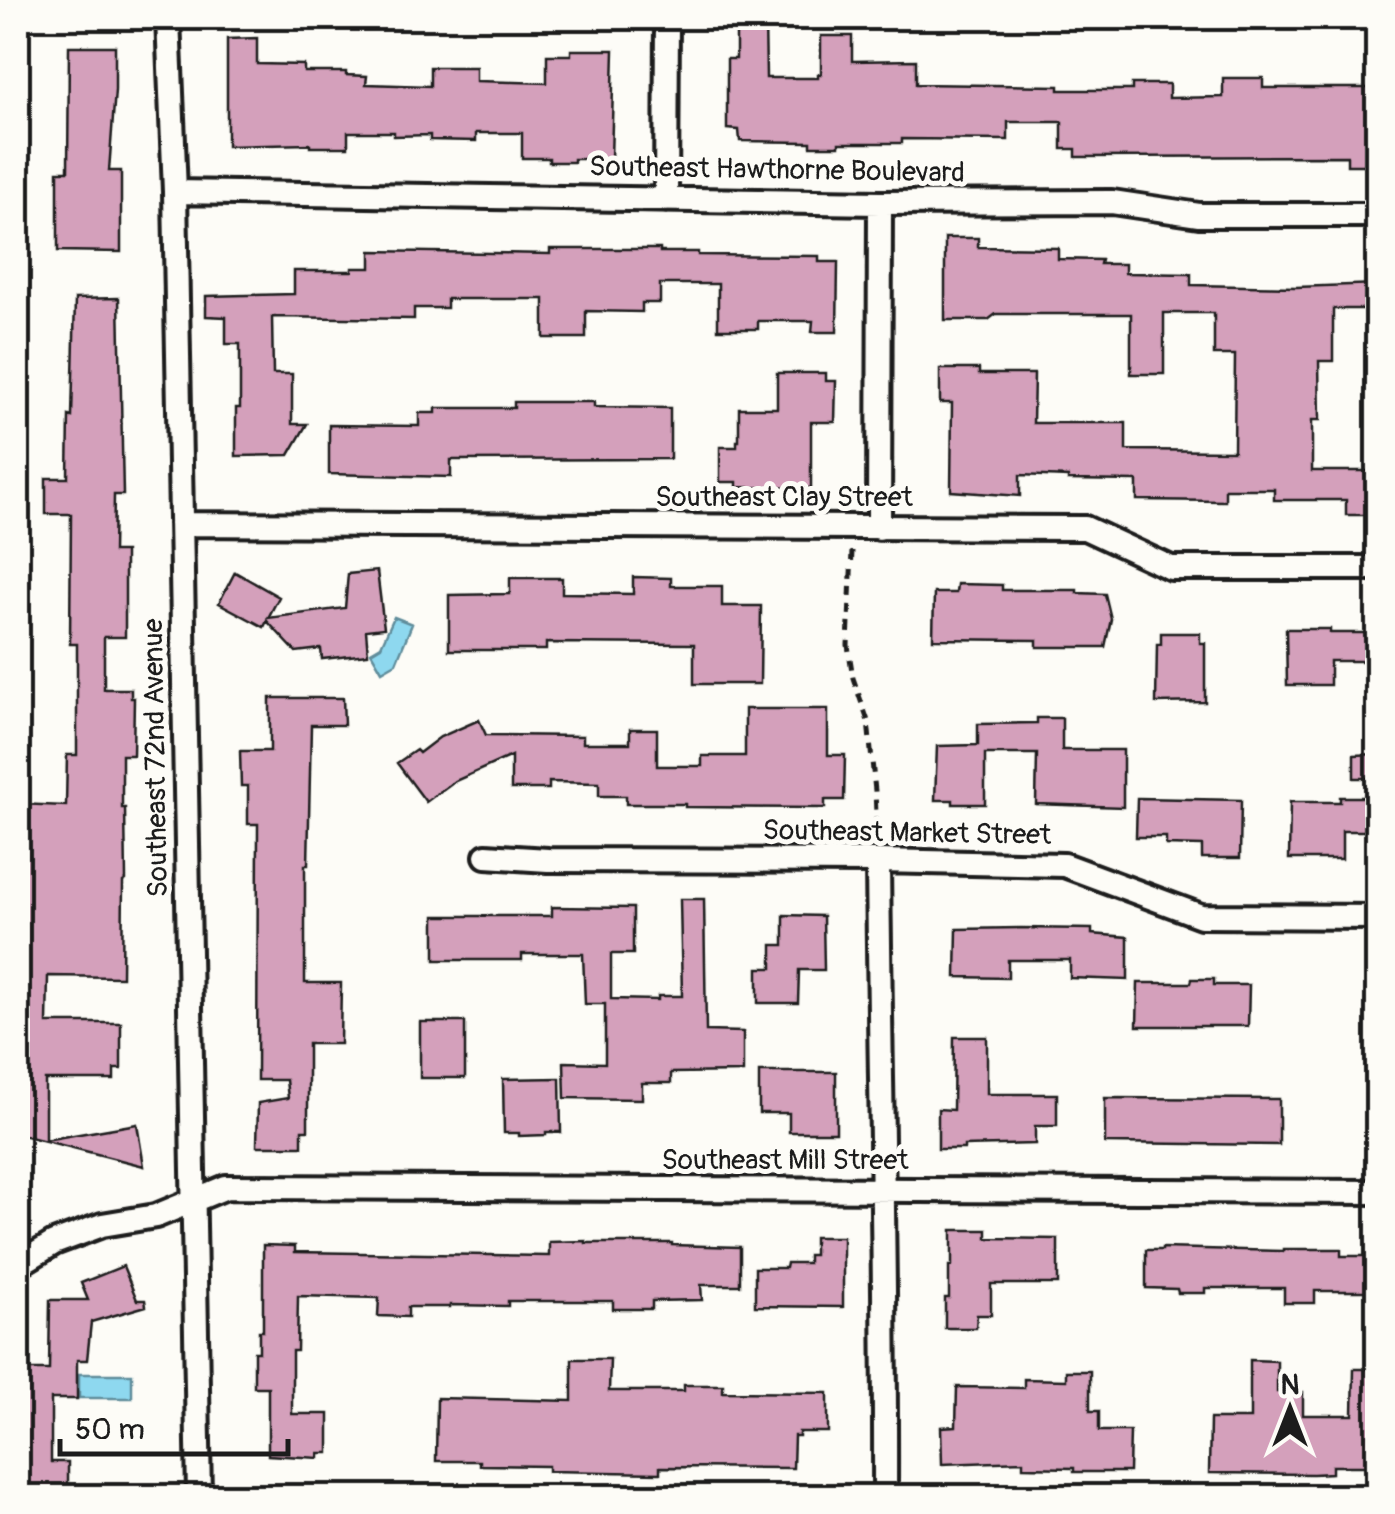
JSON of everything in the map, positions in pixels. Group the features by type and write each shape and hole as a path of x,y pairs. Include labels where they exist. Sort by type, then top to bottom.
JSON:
{"street":[{"name":"Southeast 72nd Avenue","path":"168,18 175,192 199,1496"},
{"path":"666,200 667,18"},
{"name":"Southeast Hawthorne Boulevard","path":"175,192 880,203 1112,202 1199,215 1378,215"},
{"path":"879,528 880,203"},
{"name":"Southeast Clay Street","path":"181,524 1086,528 1171,568 1378,568"},
{"name":"Southeast Market Street","path":"486,856 548,860 1064,865 1201,916 1378,916"},
{"path":"878,861 885,1496"},
{"name":"Southeast Mill Street","path":"18,1265 54,1243 102,1225 156,1216 226,1187 1378,1192"}],"path":[{"path":"854,528 848,646 853,678 868,722 878,861"}],"water":[{"path":"394,617 412,624 396,663 382,671 371,652 381,646"},
{"path":"79,1374 132,1374 132,1398 79,1398"}],"building":[{"path":"736,18 765,18 766,78 818,78 821,36 852,36 852,61 916,60 916,84 1132,90 1132,84 1169,84 1169,98 1223,97 1223,78 1263,78 1263,88 1378,88 1378,165 1347,165 1347,156 1076,157 1076,149 1062,149 1062,122 1008,122 1008,140 902,139 902,143 839,146 740,141 739,130 727,129 727,59 736,59"},
{"path":"257,38 257,64 304,65 304,72 346,72 367,76 366,84 430,86 430,67 476,67 476,81 547,83 547,55 571,55 571,50 614,50 611,159 549,162 549,158 522,158 522,133 476,133 476,141 430,140 430,135 394,136 394,132 348,132 348,147 227,146 227,39"},
{"path":"69,46 115,46 109,171 121,171 121,252 58,251 58,171 68,171"},
{"path":"945,238 978,238 978,247 1058,248 1058,259 1125,264 1125,273 1191,274 1191,285 1378,284 1378,309 1333,309 1333,361 1319,361 1320,420 1312,420 1312,471 1378,471 1378,515 1346,515 1346,500 1274,500 1274,489 1225,489 1225,501 1137,500 1137,481 1068,477 1020,475 1020,496 951,491 952,403 940,403 940,369 1034,374 1033,423 1126,423 1126,450 1234,451 1235,355 1214,355 1214,313 1164,313 1164,374 1131,374 1131,314 996,314 988,320 945,320"},
{"path":"550,249 819,256 819,262 838,262 837,332 812,332 813,321 758,321 758,329 718,329 718,284 660,284 660,303 642,303 642,312 586,311 586,338 544,338 544,299 447,299 447,308 414,308 414,319 272,317 273,374 292,374 292,424 307,424 289,455 236,456 240,344 226,344 226,317 206,316 206,296 294,294 294,271 371,268 371,251 550,254"},
{"path":"119,298 123,495 114,495 113,552 125,552 125,637 104,637 104,689 131,689 134,698 133,755 122,755 126,880 122,977 48,976 47,1023 121,1023 121,1069 114,1069 114,1080 45,1080 45,1140 137,1124 144,1166 18,1134 18,804 66,806 67,755 77,755 77,644 70,644 71,514 46,514 46,478 68,478 75,299"},
{"path":"777,373 826,373 826,381 836,381 835,422 811,422 811,488 737,487 737,482 720,482 720,447 737,447 739,408 777,408"},
{"path":"514,402 594,402 594,407 670,408 670,459 451,460 451,477 329,474 329,425 419,426 419,413 436,413 436,408 514,408"},
{"path":"377,571 384,628 366,630 368,654 322,659 321,649 296,652 267,621 264,627 219,603 235,572 279,597 268,618 345,608 348,574"},
{"path":"633,577 671,578 671,586 722,586 722,606 761,606 760,684 694,684 694,644 546,643 546,650 449,650 449,595 510,594 510,578 562,578 562,593 633,594"},
{"path":"957,584 1105,594 1111,619 1105,647 1037,647 1037,640 933,639 934,593 956,593"},
{"path":"1286,629 1378,633 1378,661 1330,661 1330,685 1287,685"},
{"path":"1161,633 1200,633 1200,643 1205,643 1205,702 1156,703 1157,644 1161,644"},
{"path":"270,698 343,698 344,725 311,725 305,983 341,983 340,1044 308,1044 308,1130 302,1130 302,1146 257,1146 258,1103 288,1098 286,1080 257,1080 258,824 248,824 248,786 241,786 240,751 270,751"},
{"path":"745,709 828,709 828,755 845,755 844,800 825,800 825,808 685,807 626,804 626,796 599,796 599,783 549,782 549,789 511,789 511,756 453,782 426,802 397,763 440,737 479,720 486,735 583,736 583,743 630,743 630,729 657,729 657,766 702,766 702,756 745,756"},
{"path":"1037,718 1062,718 1062,750 1123,750 1123,807 1036,804 1037,754 985,754 985,804 935,800 937,746 978,745 978,724 1037,723"},
{"path":"1378,754 1378,778 1354,778 1354,755"},
{"path":"1340,797 1368,797 1368,831 1342,831 1342,859 1289,859 1290,802 1340,802"},
{"path":"1137,798 1241,800 1240,858 1202,858 1202,846 1166,845 1166,837 1136,837"},
{"path":"680,899 704,899 706,1031 743,1032 743,1072 671,1073 671,1083 642,1083 642,1099 565,1098 564,1062 605,1063 605,1004 585,1004 583,954 522,954 522,960 435,960 435,916 552,916 552,907 633,908 633,954 611,954 611,999 682,996"},
{"path":"784,915 823,916 824,970 799,970 798,1003 758,1003 758,968 772,968 772,945 784,945"},
{"path":"957,929 1092,929 1092,934 1128,937 1128,980 1070,978 1070,960 1008,960 1008,978 956,977"},
{"path":"1192,979 1214,979 1214,985 1249,985 1248,1026 1137,1026 1138,983 1191,983"},
{"path":"420,1022 465,1022 465,1078 420,1078"},
{"path":"954,1037 987,1037 987,1094 1057,1094 1057,1126 1035,1126 1035,1144 938,1149 938,1109 953,1110"},
{"path":"759,1072 836,1072 836,1132 789,1132 789,1113 759,1113"},
{"path":"560,1078 561,1132 519,1136 504,1133 503,1079"},
{"path":"1105,1098 1279,1099 1279,1145 1105,1143"},
{"path":"952,1230 987,1230 987,1238 1058,1239 1058,1284 991,1284 991,1315 977,1315 976,1328 945,1328"},
{"path":"814,1237 843,1237 843,1307 755,1306 755,1268 808,1263 808,1255 814,1255"},
{"path":"549,1242 740,1247 740,1285 701,1285 702,1300 652,1301 652,1309 613,1309 613,1301 508,1301 508,1306 408,1307 408,1317 378,1316 379,1298 298,1296 297,1351 292,1351 292,1414 329,1414 329,1453 319,1453 319,1458 268,1455 268,1387 254,1387 254,1352 259,1352 259,1331 263,1331 263,1245 295,1246 295,1252 549,1256"},
{"path":"1341,1249 1341,1256 1378,1256 1378,1291 1315,1291 1315,1303 1284,1303 1284,1288 1205,1288 1205,1293 1178,1293 1177,1289 1146,1288 1146,1250"},
{"path":"123,1266 137,1300 145,1300 146,1306 91,1322 87,1360 77,1360 77,1399 51,1399 51,1462 68,1462 68,1485 56,1485 56,1496 18,1496 18,1370 49,1370 50,1300 88,1300 81,1283"},
{"path":"572,1359 610,1359 609,1391 684,1391 684,1385 723,1385 723,1392 828,1393 828,1432 799,1432 799,1436 794,1436 793,1468 660,1467 660,1473 548,1471 548,1466 436,1461 437,1398 572,1401"},
{"path":"1250,1360 1277,1361 1277,1392 1303,1392 1303,1415 1353,1415 1354,1369 1378,1369 1378,1466 1332,1466 1332,1473 1313,1474 1209,1473 1210,1419 1250,1419"},
{"path":"1066,1371 1090,1371 1090,1411 1099,1411 1099,1431 1130,1431 1129,1472 1023,1467 1023,1461 942,1464 941,1427 956,1426 957,1387 1024,1388 1024,1379 1066,1380"}]}
